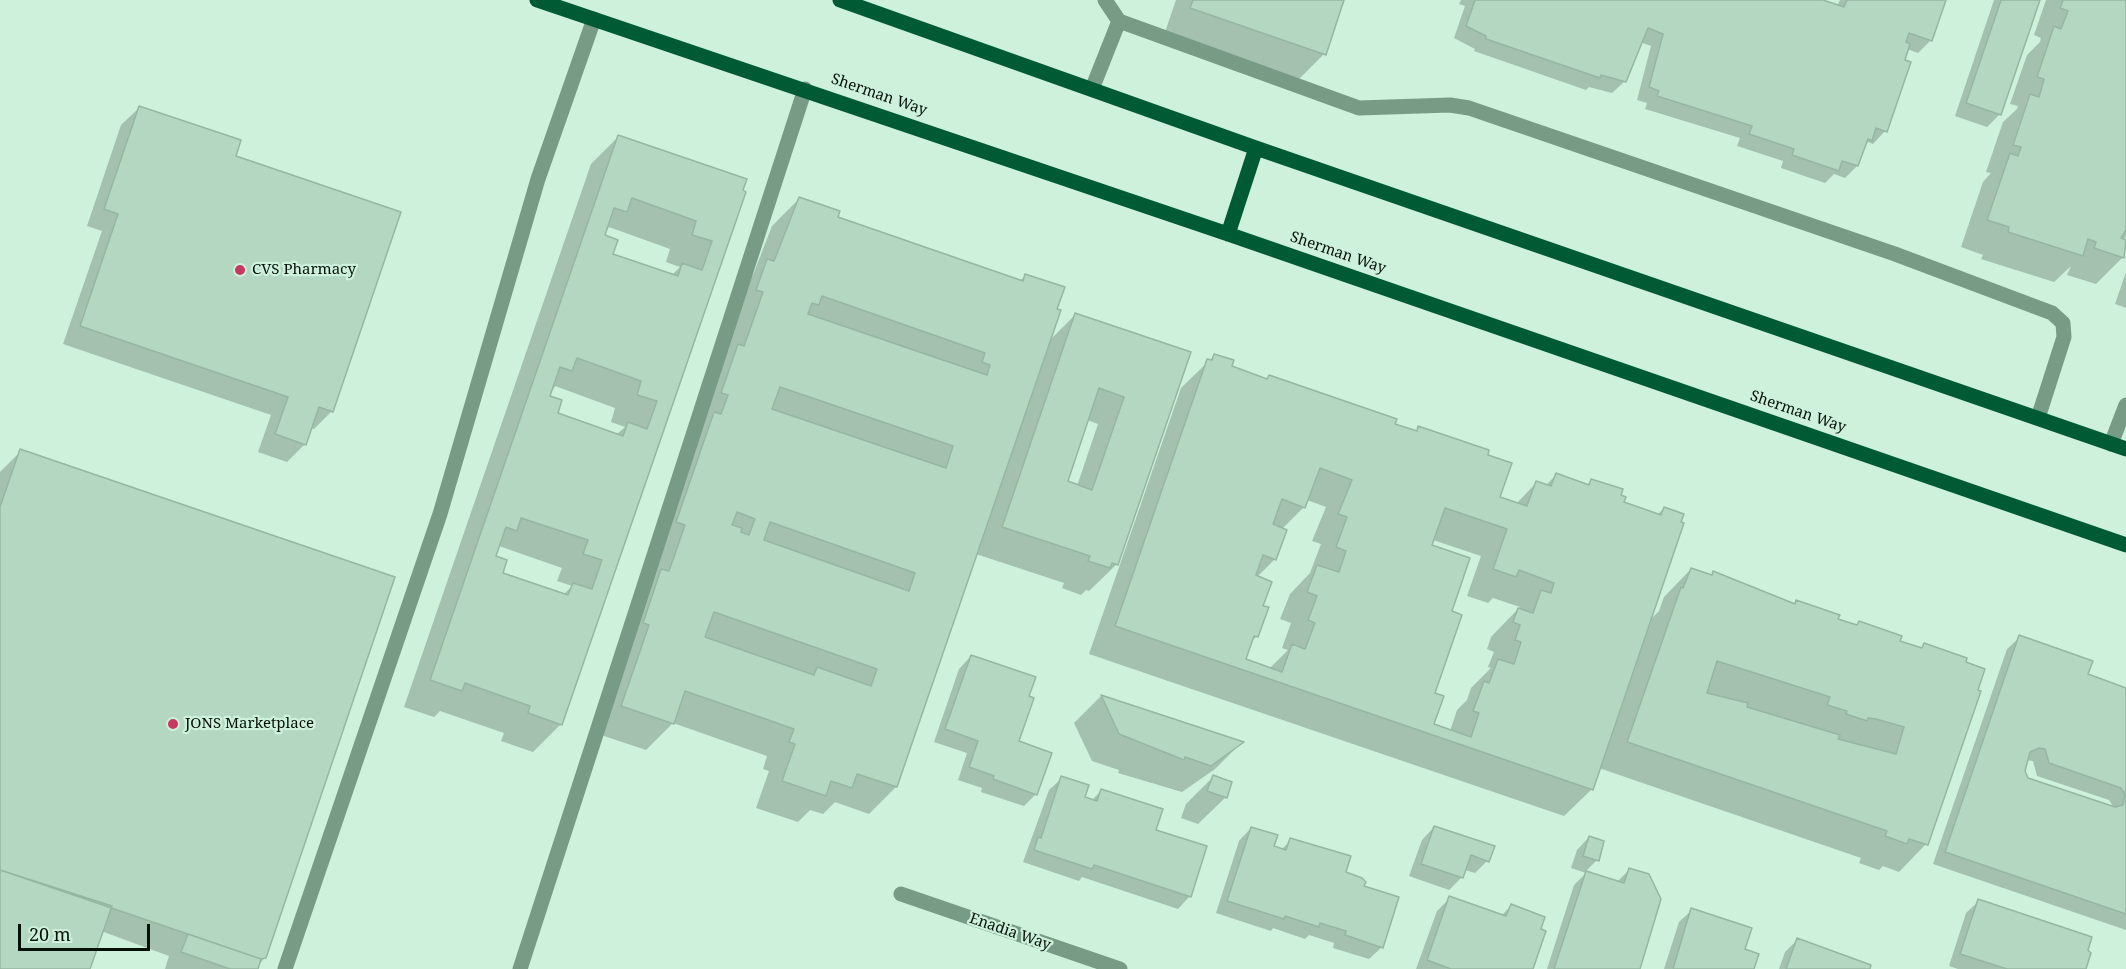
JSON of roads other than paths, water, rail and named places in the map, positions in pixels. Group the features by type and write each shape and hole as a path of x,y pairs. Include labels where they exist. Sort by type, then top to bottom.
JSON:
{"main road":[{"name":"Sherman Way","path":"537,0 1228,234 2126,545"},
{"path":"840,0 1256,148 2126,449"},
{"path":"1228,234 1256,148"}],"street":[{"path":"1105,0 1119,21 1359,108 1450,105 1469,108 1895,254 2052,313 2063,323 2064,337 2038,418"},
{"path":"285,969 440,513 538,178 594,19"},
{"path":"1092,89 1119,21"},
{"path":"520,969 805,89"},
{"path":"2111,444 2126,405"},
{"name":"Enadia Way","path":"901,894 1120,969"}],"place":[{"name":"CVS Pharmacy","path":"240,270"},
{"name":"JONS Marketplace","path":"173,724"}]}
